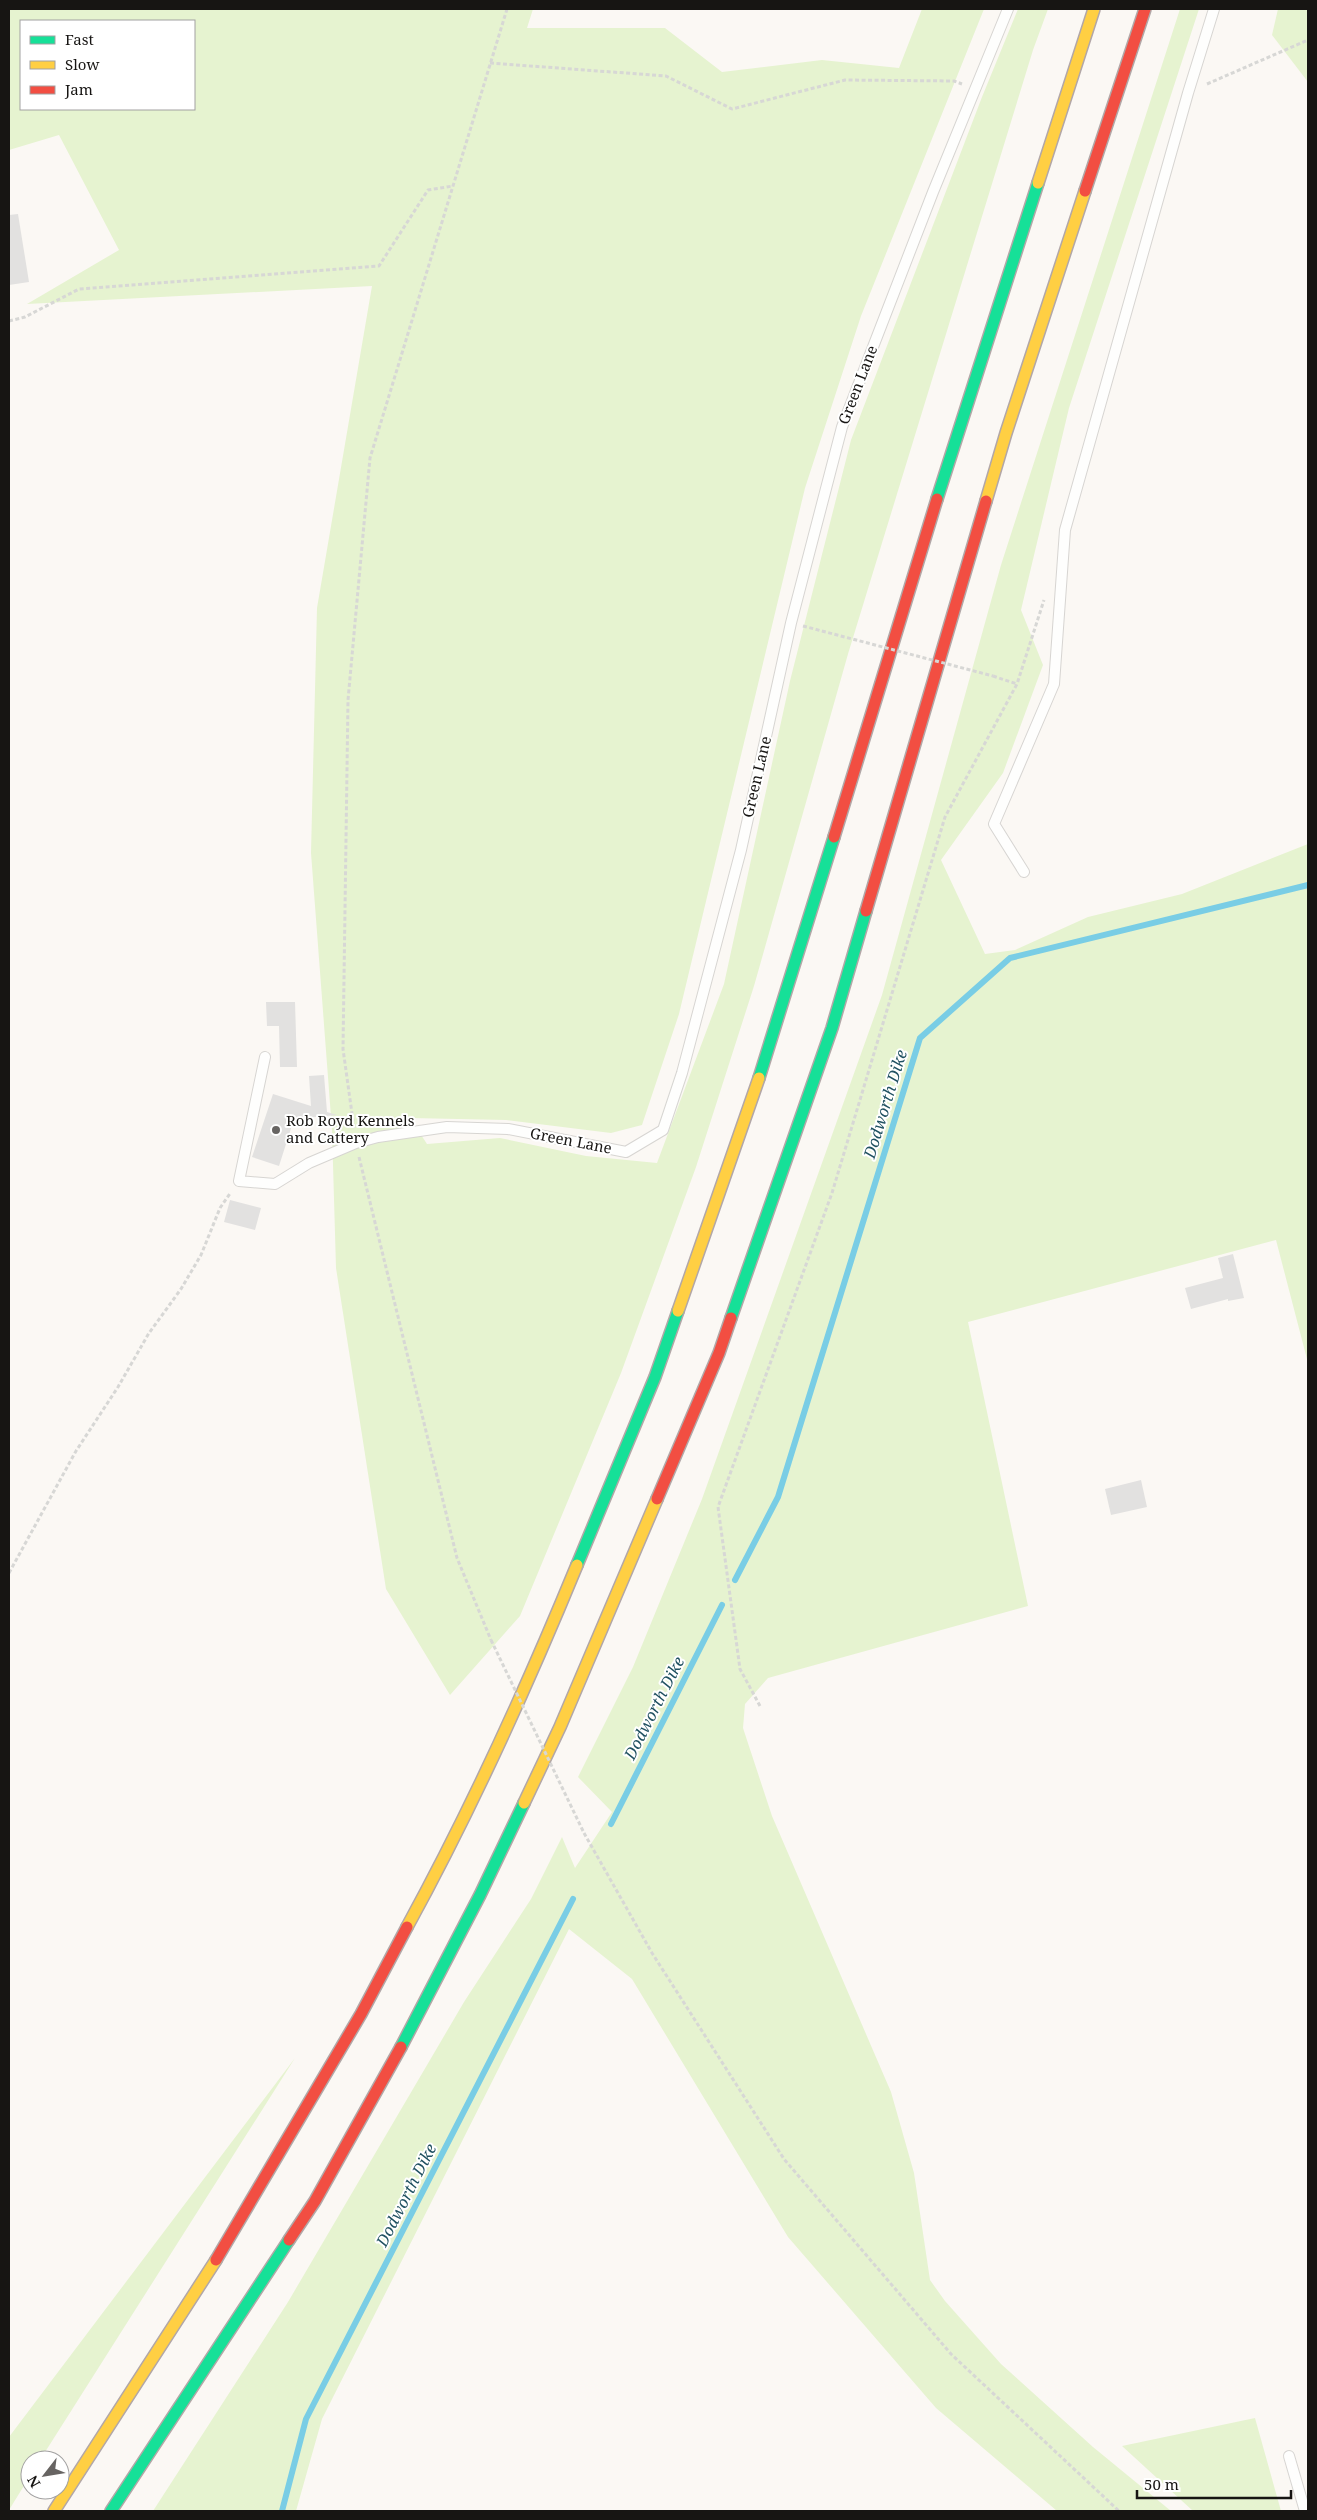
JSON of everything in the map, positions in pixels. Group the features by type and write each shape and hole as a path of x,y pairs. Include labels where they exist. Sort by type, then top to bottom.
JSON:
{"highway":[{"path":"54,2511 226,2245 361,2014 458,1833 536,1664 655,1377 774,1036 934,507 1094,9"},
{"path":"111,2511 315,2201 396,2057 480,1895 560,1727 719,1353 832,1028 1006,433 1145,9"}],"lane":[{"name":"Green Lane","path":"239,1181 275,1184 309,1163 356,1143 378,1137 447,1127 508,1129 626,1152 662,1130 682,1073 741,850 791,623 842,427 974,89 1008,9"},
{"path":"1024,872 994,824 1054,684 1065,530 1188,93 1214,9"},
{"path":"239,1181 265,1057"},
{"path":"1289,2456 1304,2511"}],"path":[{"path":"507,9 372,449 348,700 344,1049 356,1143 457,1558 491,1640 584,1833 652,1954 784,2159 951,2354 1119,2511"},
{"path":"1188,93 1308,40"},
{"path":"490,63 666,76 732,110 845,80 954,81 974,89"},
{"path":"9,321 25,317 79,289 379,266 428,190 453,186"},
{"path":"760,1706 740,1669 718,1507 832,1193 945,817 1017,684 1046,593"},
{"path":"802,626 1017,684"},
{"path":"9,1573 76,1451 149,1333 181,1289 201,1255 220,1208 239,1181"}],"green space":[{"path":"9,9 533,9 527,28 665,28 722,72 822,60 899,68 922,9 984,9 861,316 805,488 679,1014 642,1125 611,1133 506,1120 410,1118 427,1144 500,1138 586,1156 657,1163 724,984 790,681 851,440 982,97 1018,9 1048,9 1033,50 848,654 754,986 696,1167 621,1373 520,1616 450,1695 386,1589 336,1268 332,1130 311,853 317,608 372,286 27,304 119,250 59,135 9,150"},
{"path":"1180,9 1199,9 1069,408 1021,610 1043,665 1003,773 941,860 985,954 1015,950 1088,917 1182,894 1308,844 1308,1363 1276,1240 968,1322 1028,1606 768,1678 745,1704 743,1728 772,1816 891,2092 914,2173 930,2280 945,2301 1001,2364 1093,2447 1171,2511 1057,2511 936,2408 788,2237 632,1979 569,1929 322,2419 296,2511 153,2511 288,2302 464,2002 531,1899 562,1837 575,1868 612,1812 578,1777 633,1667 702,1499 882,995 1001,565"},
{"path":"1278,9 1308,9 1308,82 1272,35"},
{"path":"295,2058 46,2450 20,2450 20,2492 9,2510 9,2437"},
{"path":"1255,2418 1281,2511 1193,2511 1122,2446"}],"building":[{"path":"18,214 29,282 9,285 9,215"},
{"path":"266,1002 295,1002 297,1067 280,1067 279,1026 267,1026"},
{"name":"Rob Royd Kennels and Cattery","path":"324,1075 327,1112 337,1115 294,1119 279,1166 252,1157 273,1094 311,1106 309,1076"},
{"path":"230,1200 261,1208 255,1230 224,1222"},
{"path":"1233,1254 1244,1298 1228,1301 1228,1299 1191,1309 1185,1288 1223,1278 1218,1258"},
{"path":"1141,1480 1147,1507 1111,1515 1105,1489"}],"waterway":[{"name":"Dodworth Dike","path":"735,1580 778,1497 920,1038 1010,958 1308,885"},
{"name":"Dodworth Dike","path":"611,1824 722,1605"},
{"name":"Dodworth Dike","path":"282,2511 306,2419 573,1899"}],"traffic: fast":[{"path":"937,499 1038,183"},
{"path":"759,1078 834,837"},
{"path":"731,1318 832,1028 866,911"},
{"path":"577,1565 655,1377 678,1311"},
{"path":"401,2047 480,1895 524,1803"},
{"path":"111,2511 289,2240"}],"traffic: slow":[{"path":"1038,183 1094,9"},
{"path":"986,501 1006,433 1085,191"},
{"path":"678,1311 759,1078"},
{"path":"524,1803 560,1727 657,1499"},
{"path":"407,1927 431,1883 497,1749 577,1565"},
{"path":"54,2511 216,2260"}],"traffic: jam":[{"path":"1085,191 1145,9"},
{"path":"834,837 937,499"},
{"path":"866,911 986,501"},
{"path":"657,1499 719,1353 731,1318"},
{"path":"216,2260 361,2014 407,1927"},
{"path":"289,2240 315,2201 401,2047"}],"place":[{"name":"Rob Royd Kennels and Cattery","path":"276,1130"}]}
